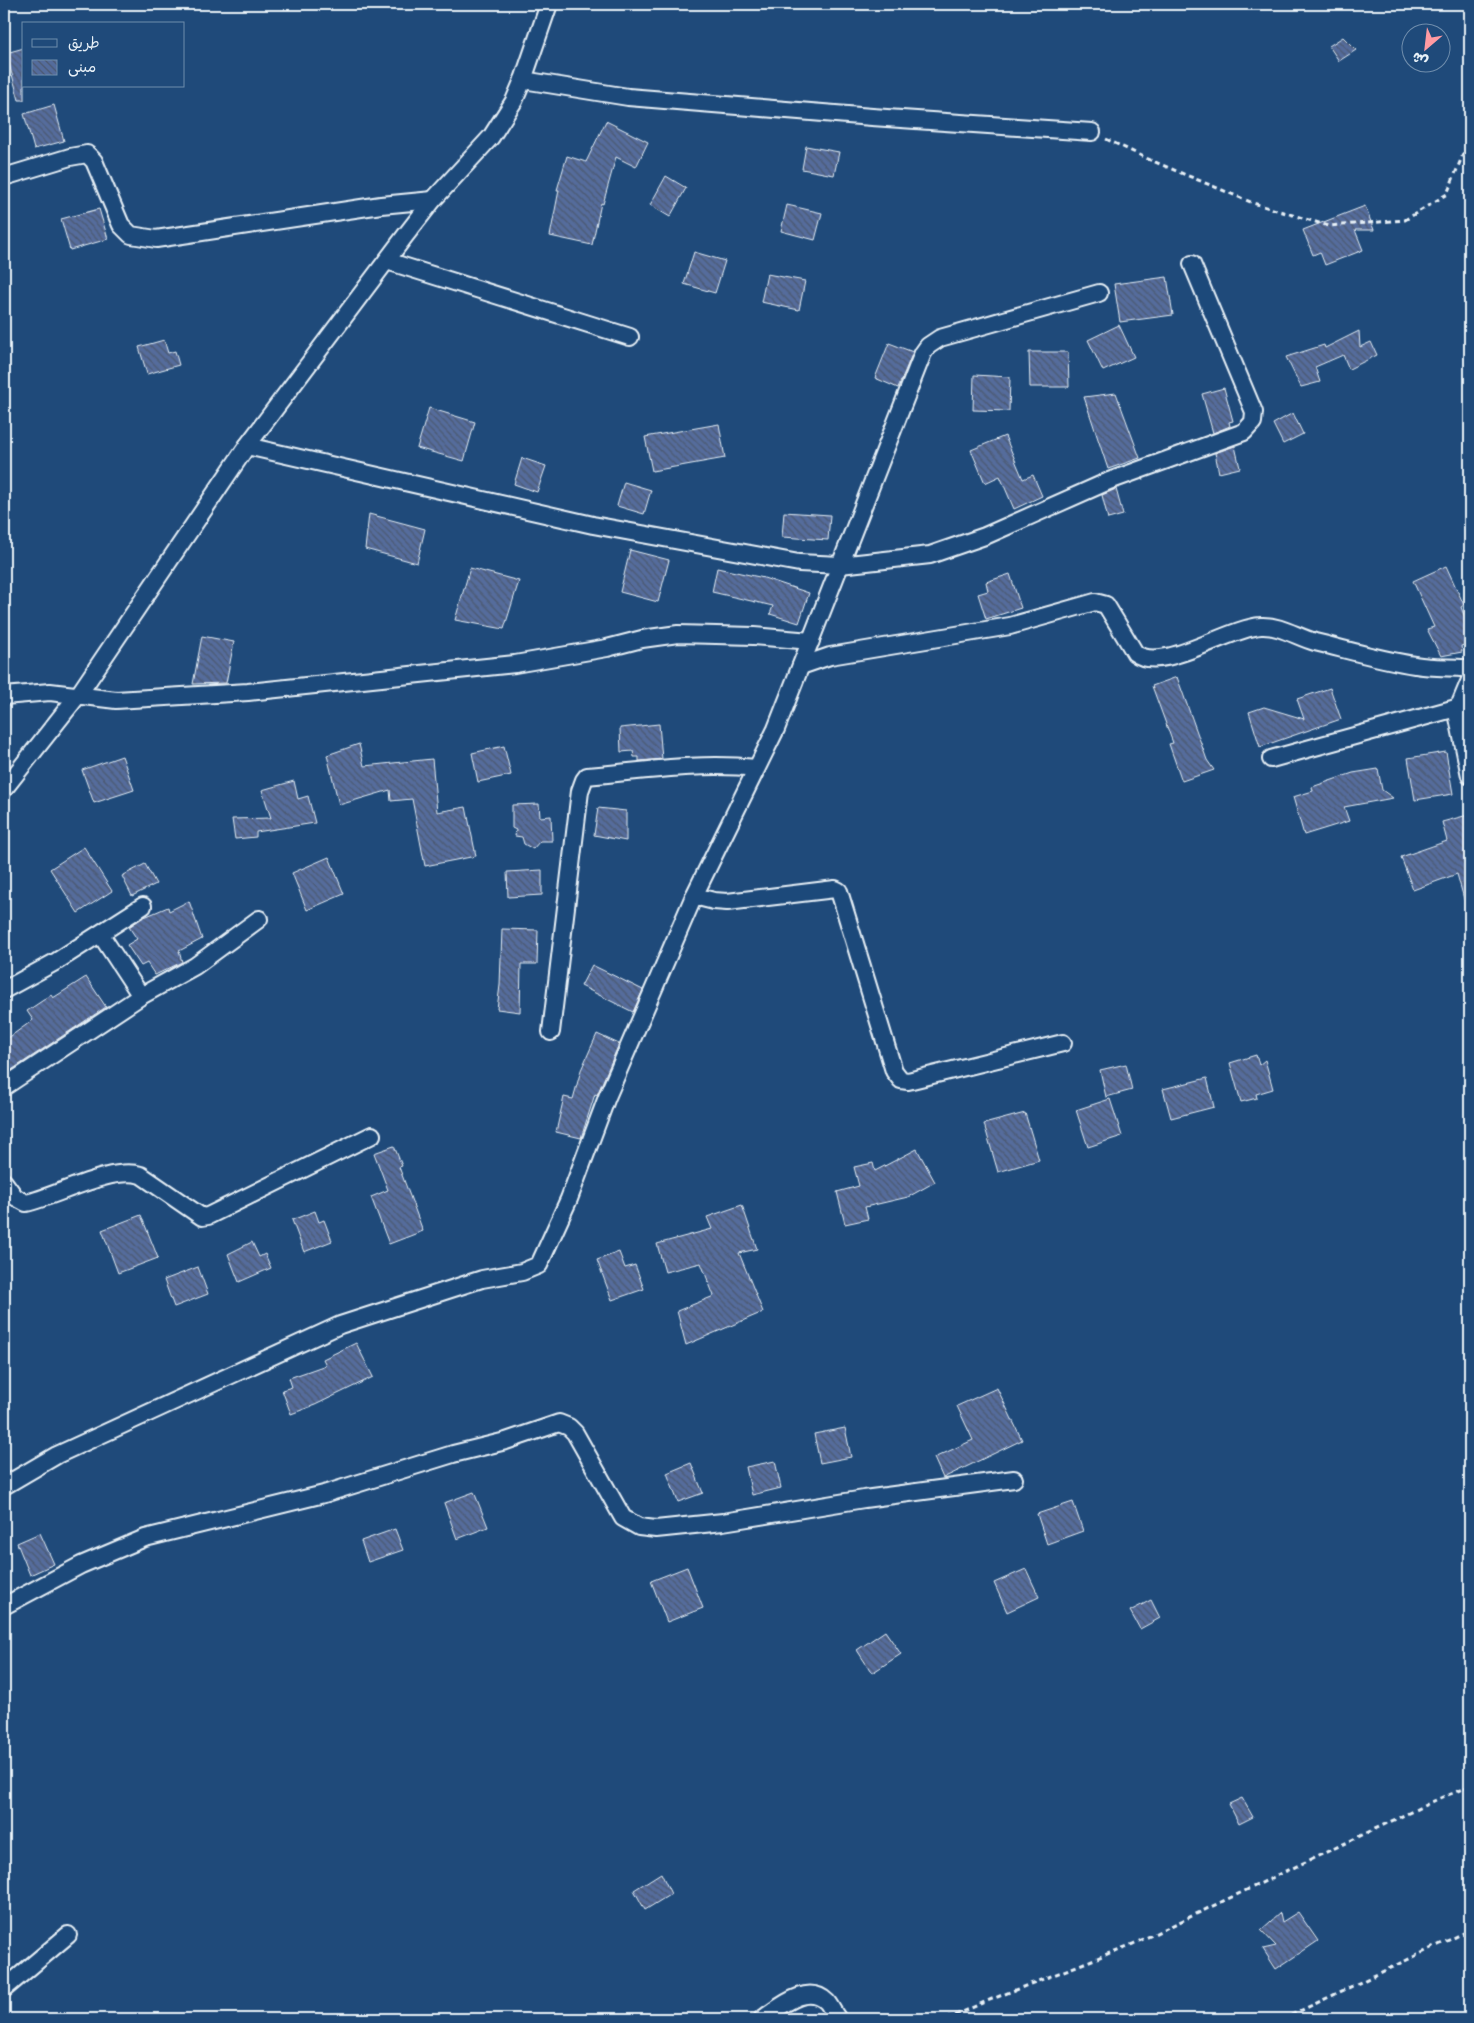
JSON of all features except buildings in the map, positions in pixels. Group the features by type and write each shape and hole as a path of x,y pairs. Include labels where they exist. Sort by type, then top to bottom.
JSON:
{"street":[{"path":"4,789 79,694 247,446 433,200 491,137 514,101 550,4"},
{"path":"523,80 628,97 872,117 1092,132"},
{"path":"4,177 70,157 87,154 94,161 121,225 131,235 156,239 381,205 433,200"},
{"path":"388,261 630,337"},
{"path":"247,446 593,525 799,563 840,565 930,555 985,536 1109,481 1244,432 1250,427 1254,412 1192,264"},
{"path":"4,1486 74,1447 340,1326 482,1279 522,1272 539,1265 569,1199 607,1096 694,896 776,729 918,363 928,346 940,338 1098,294"},
{"path":"801,666 830,656 1010,626 1095,602 1106,605 1135,653 1141,658 1162,658 1242,630 1260,626 1276,627 1312,641 1416,666 1464,668 1470,670"},
{"path":"4,696 50,692 79,694 116,700 248,692 515,664 608,648 642,639 678,634 754,636 810,641"},
{"path":"1271,759 1456,708 1460,704 1470,680"},
{"path":"1456,708 1470,776"},
{"path":"551,1032 580,791 587,776 669,768 731,766 756,768"},
{"path":"694,896 714,902 727,902 835,889 839,891 894,1071 901,1080 908,1081 1063,1043"},
{"path":"4,990 101,935 143,906"},
{"path":"4,1087 141,996 195,966 259,919"},
{"path":"101,935 141,996"},
{"path":"4,1182 15,1197 26,1203 95,1180 125,1172 133,1173 141,1175 202,1217 208,1216 372,1135"},
{"path":"4,1606 81,1565 145,1538 324,1494 453,1454 506,1441 559,1423 569,1427 574,1433 623,1518 639,1527 656,1529 723,1522 1014,1479"},
{"path":"4,1989 68,1936"},
{"path":"762,2019 805,1994 826,2002 838,2019"}],"path":[{"path":"1092,132 1148,159 1253,204 1329,226 1405,220 1447,194 1470,137"},
{"path":"947,2019 987,2001 1133,1944 1438,1798 1470,1786"},
{"path":"1283,2019 1470,1930"}]}
